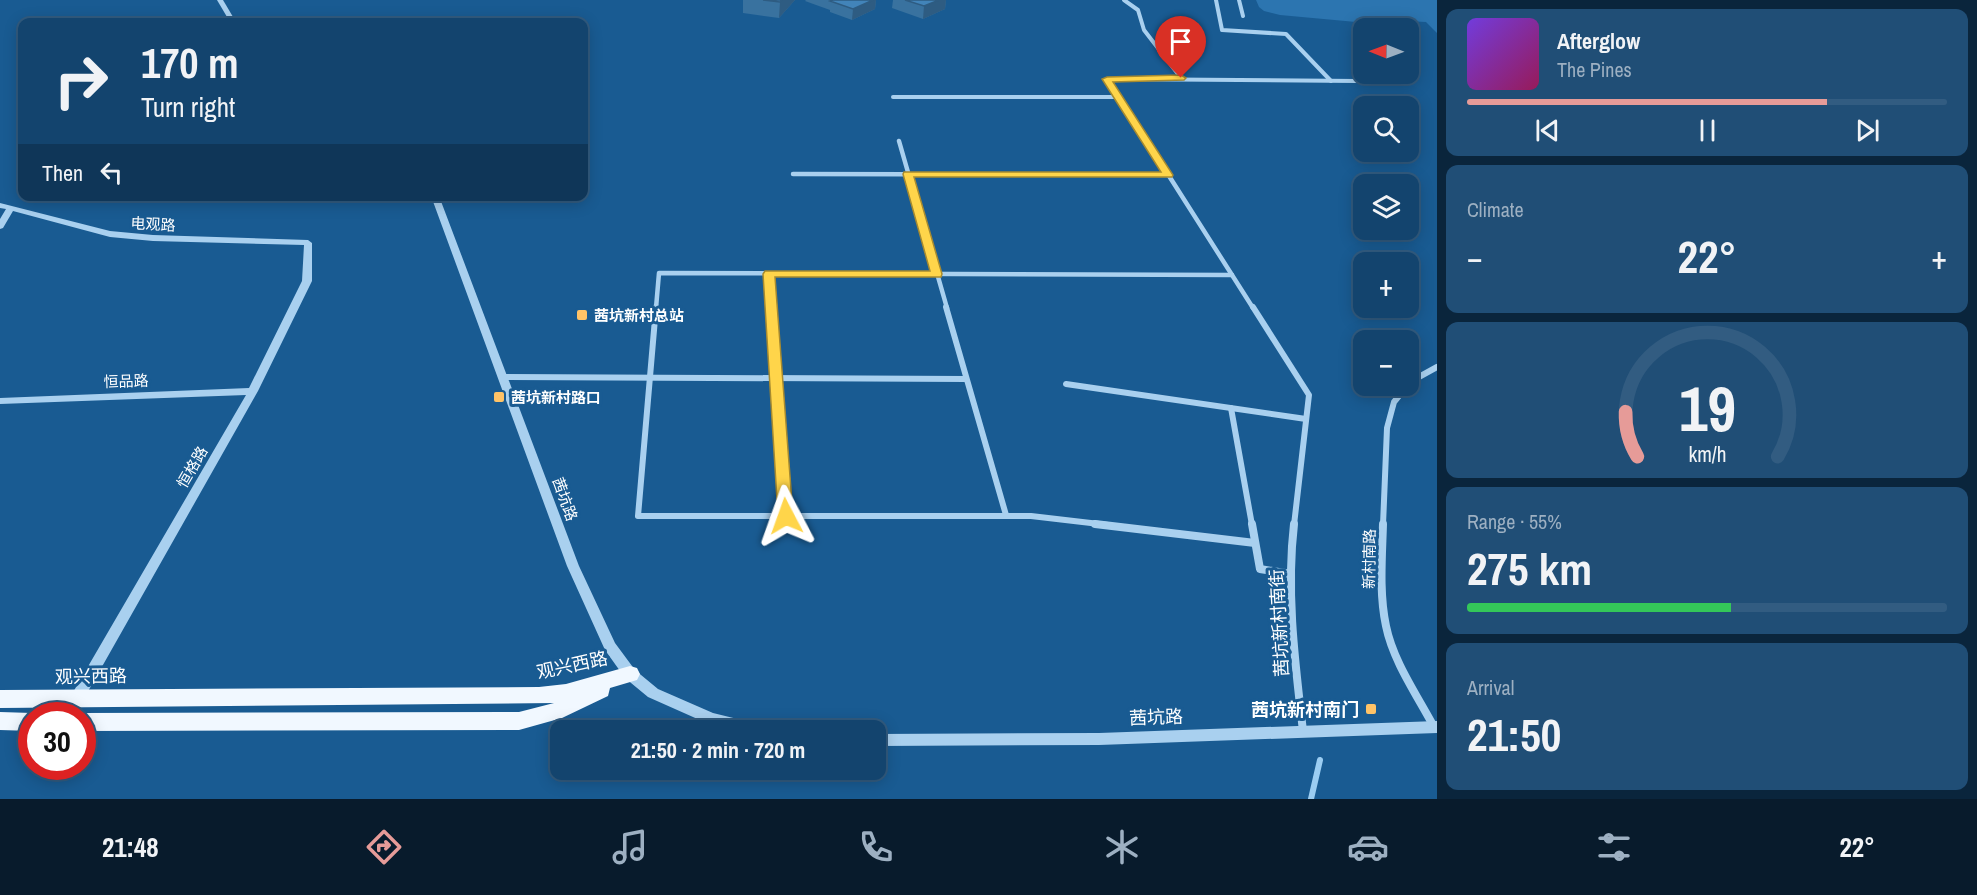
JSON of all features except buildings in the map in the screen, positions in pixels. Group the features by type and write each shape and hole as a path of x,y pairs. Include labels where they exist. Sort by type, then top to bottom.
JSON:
{"main road":[{"name":"观兴西路","path":"0,699 539,696 566,693 630,674"},
{"name":"观兴西路","path":"96,722 519,720 571,706 630,674"},
{"path":"0,722 18,722"}],"street":[{"path":"220,0 231,18"},
{"path":"1124,0 1138,10 1144,30 1181,78"},
{"path":"1216,0 1222,30 1286,34 1331,81"},
{"path":"1239,0 1243,16"},
{"path":"1118,97 1107,79 1353,81"},
{"path":"893,97 1118,97"},
{"name":"茜坑新村南街","path":"1118,97 1309,395 1291,549 1292,631 1303,731"},
{"path":"899,141 1005,515"},
{"path":"793,174 1168,175"},
{"name":"茜坑路","path":"437,201 573,566 610,646 630,674 665,699 715,720"},
{"name":"电观路","path":"0,205 96,231 132,237 308,243"},
{"path":"0,226 10,207"},
{"name":"恒格路","path":"77,698 253,391 303,294 307,281 308,243"},
{"path":"1232,274 658,273 638,516 1031,516 1255,543"},
{"path":"769,274 786,516"},
{"name":"新村南路","path":"1419,375 1437,367"},
{"path":"502,377 966,379"},
{"path":"1065,384 1306,419"},
{"name":"恒品路","path":"0,401 253,391"},
{"name":"新村南路","path":"1399,396 1394,402 1387,428 1381,574 1383,602 1386,627 1395,653 1436,727"},
{"path":"1231,408 1260,569 1291,574"},
{"name":"茜坑路","path":"886,740 1099,739 1436,727"}],"shaded area":[{"path":"1256,0 1437,0 1437,33 1426,22 1419,22 1419,18 1353,18 1353,22 1280,15 1264,11"}],"waterway":[{"path":"1311,799 1320,760"}],"place":[{"name":"茜坑新村总站","path":"582,315"},
{"name":"茜坑新村路口","path":"499,397"},
{"name":"茜坑新村南门","path":"1371,709"}],"route":[{"path":"786,516 769,274 937,274 908,174 1168,175 1107,79 1181,78"}]}
